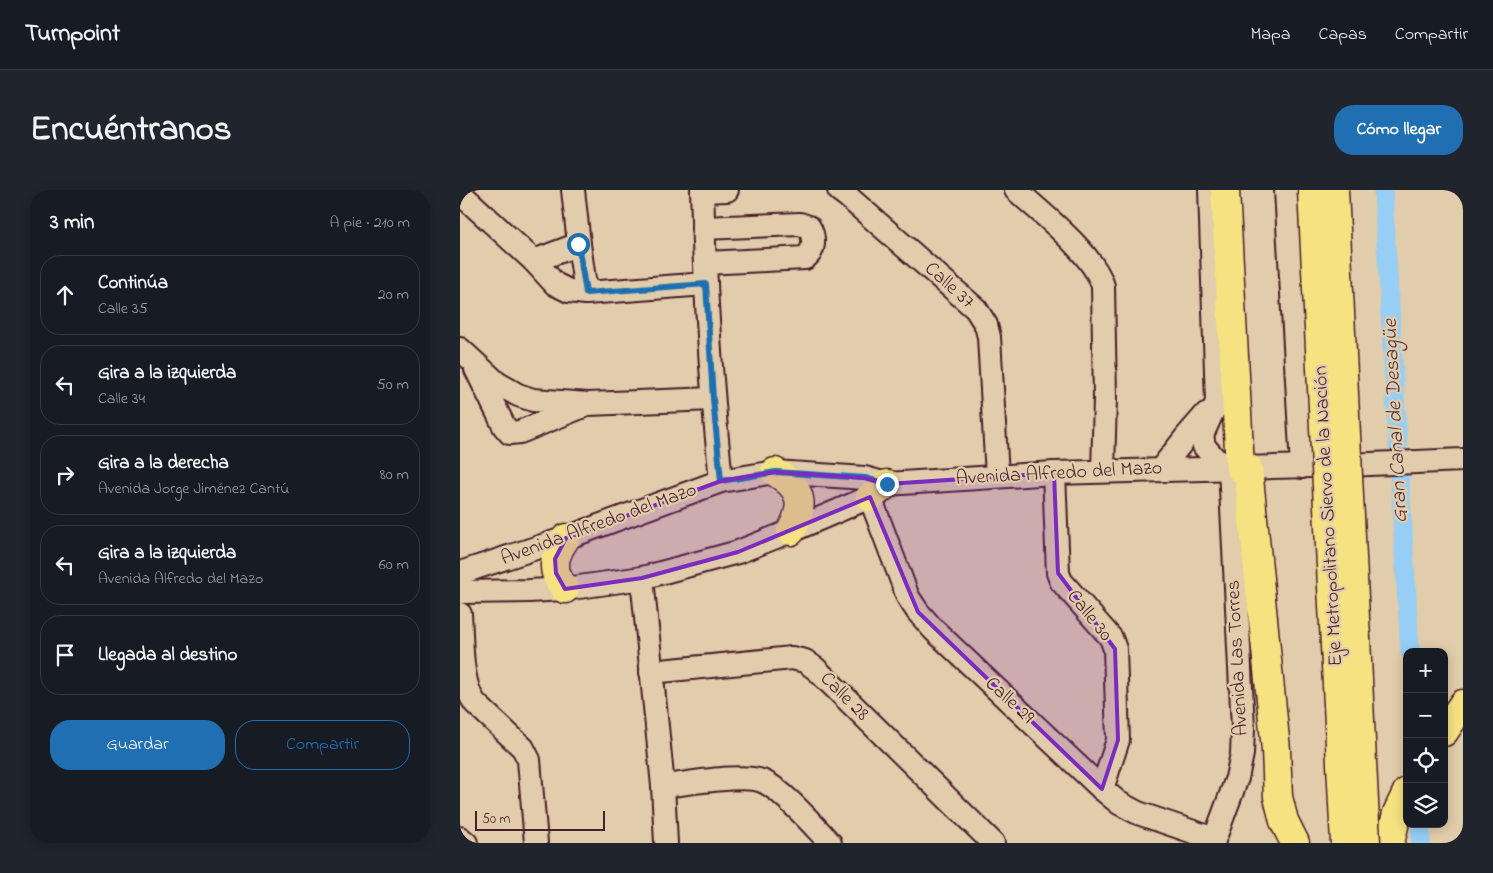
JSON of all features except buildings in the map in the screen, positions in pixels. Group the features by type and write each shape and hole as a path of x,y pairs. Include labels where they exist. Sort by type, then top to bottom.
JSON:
{"main road":[{"path":"1225,190 1240,468 1276,750 1278,797 1284,821 1295,843"},
{"name":"Eje Metropolitano Siervo de la Nación","path":"1312,190 1345,843"},
{"name":"Eje Metropolitano Siervo de la Nación","path":"1334,190 1366,843"},
{"path":"776,472 787,479 800,497 800,513 791,531"},
{"path":"565,589 556,573 555,559 559,548 566,538"},
{"path":"1448,726 1463,704"},
{"path":"1390,843 1397,813 1403,800"}],"street":[{"path":"574,190 578,244 586,293"},
{"path":"721,481 713,399 702,190 727,190"},
{"name":"Calle 37","path":"838,190 976,309 982,317 989,337 997,476"},
{"path":"1016,190 1083,253 1101,277 1103,286 1105,399 1103,471"},
{"path":"1210,190 1217,402 1202,434 1204,446 1215,459 1240,468"},
{"path":"1286,190 1302,467"},
{"path":"460,193 534,261 555,284 570,291 586,293 805,258 812,251 813,237 809,227 800,224 703,228"},
{"path":"534,261 578,244"},
{"path":"466,355 498,383 518,396 533,400 588,404 713,399"},
{"path":"466,355 504,426 510,433 520,432 588,404"},
{"path":"1162,469 1186,437 1217,402"},
{"name":"Avenida Alfredo del Mazo","path":"461,592 565,589 642,578 738,552 791,531 878,490 997,476 1054,473 1302,467 1463,460"},
{"name":"Avenida Las Torres","path":"1213,841 1237,778 1242,754 1240,468"},
{"name":"Avenida Alfredo del Mazo","path":"461,592 566,538 721,481 776,472 865,478 878,490"},
{"name":"Calle 30","path":"1054,473 1058,573 1061,581 1111,638 1115,648 1118,740 1102,788"},
{"name":"Calle 29","path":"878,490 908,597 918,612 1119,803 1138,813 1213,841"},
{"path":"642,578 663,786 666,843"},
{"path":"461,592 466,681 475,704 523,748 529,760 536,843"},
{"name":"Calle 28","path":"651,672 792,658 805,661 816,669 993,843"},
{"path":"663,786 749,777 764,781 777,789 830,843"},
{"path":"460,838 466,843"}],"highlighted area":[{"path":"775,472 865,478 887,484 1054,473 1058,573 1115,649 1118,740 1102,789 918,612 870,497 738,552 642,578 565,589 556,573 555,559 566,538 721,481"}],"waterway":[{"name":"Gran Canal de Desagüe","path":"1383,190 1410,648"},
{"name":"Gran Canal de Desagüe","path":"1420,828 1421,843"}],"route":[{"path":"578,244 586,293 706,284 713,399 721,481 776,472 865,478 887,484"}]}
